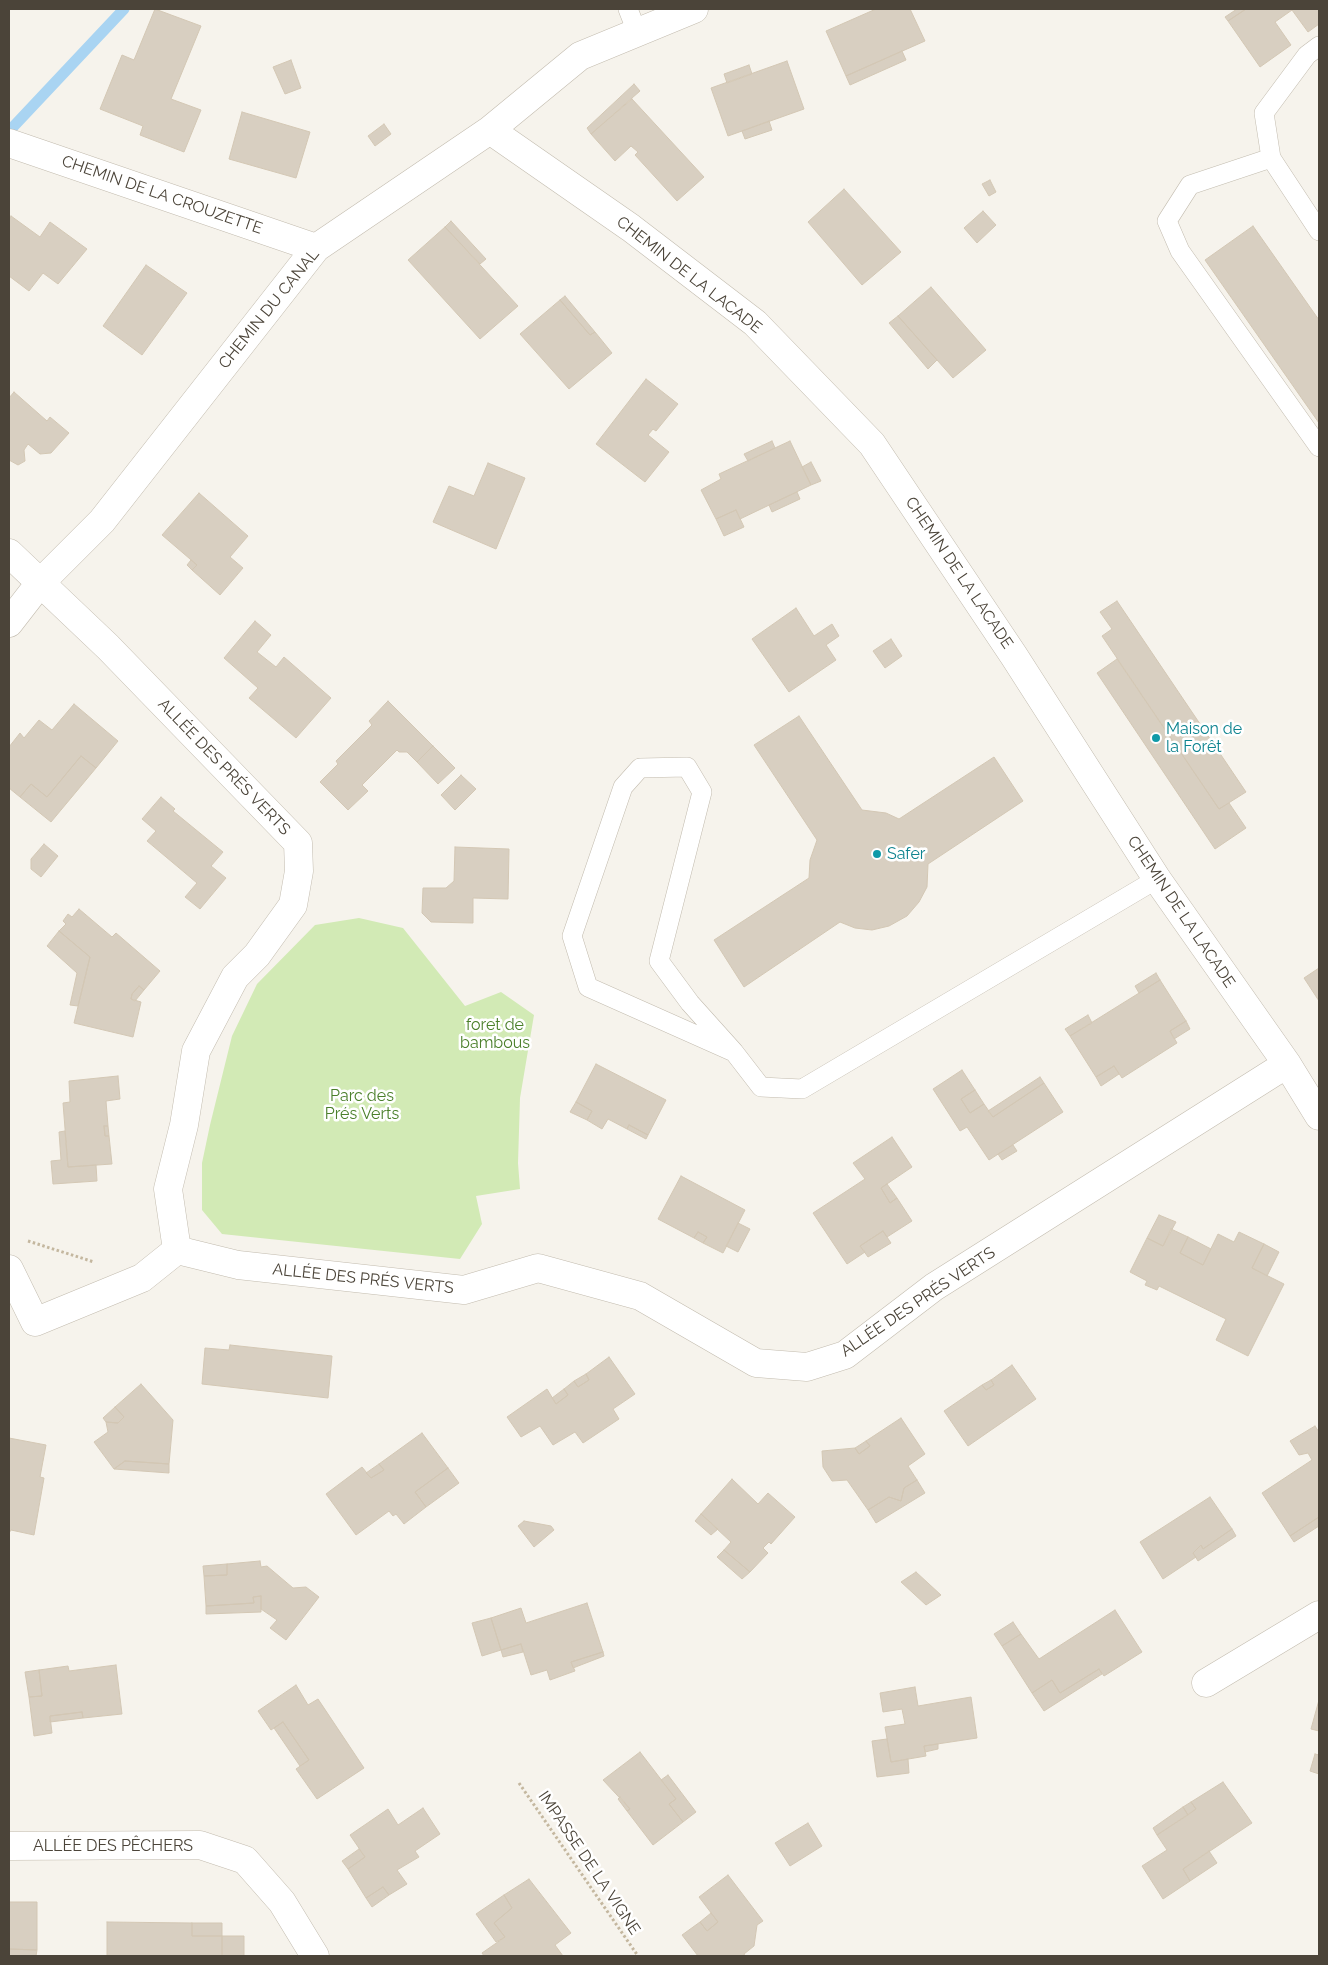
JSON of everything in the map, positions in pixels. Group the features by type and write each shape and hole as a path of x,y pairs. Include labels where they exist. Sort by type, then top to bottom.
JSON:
{"street":[{"name":"CHEMIN DU CANAL","path":"9,623 40,583 102,521 316,248 490,130 580,56 633,21 694,9"},
{"name":"CHEMIN DE LA LACADE","path":"490,130 631,228 755,323 872,444 1014,656 1156,879 1287,1064 1319,1116"},
{"name":"CHEMIN DE LA CROUZETTE","path":"9,143 316,248"},
{"name":"ALLÉE DES PRÉS VERTS","path":"9,553 108,647 298,843 300,871 293,904 257,955 235,977 196,1051 184,1125 168,1189 177,1250 238,1265 464,1290 538,1268 640,1296 756,1363 807,1367 845,1355 934,1287 1287,1064"},
{"path":"9,1268 35,1322 142,1278 177,1250"},
{"path":"1206,1682 1319,1615"},
{"name":"ALLÉE DES PÊCHERS","path":"9,1846 200,1845 245,1860 282,1902 315,1956"}],"lane":[{"path":"1319,46 1307,55 1264,113 1271,158 1319,231"},
{"path":"1271,158 1190,185 1167,221 1180,251 1319,447"},
{"path":"734,1052 588,987 572,936 623,786 640,768 687,767 702,792 660,961 690,1003 734,1052 761,1087 802,1089 1156,879"}],"path":[{"path":"18,1238 142,1278"},
{"name":"IMPASSE DE LA VIGNE","path":"519,1783 638,1956"}],"green space":[{"name":"Parc des Prés Verts","path":"359,918 403,928 465,1006 501,992 534,1015 520,1098 518,1163 520,1189 476,1196 482,1224 460,1259 222,1234 202,1210 202,1163 210,1125 232,1036 257,984 315,925"}],"building":[{"path":"155,9 201,26 171,99 201,110 184,152 140,135 143,126 100,109 122,55 134,60"},
{"path":"876,9 910,9 925,41 846,76 826,31"},
{"path":"1237,9 1246,9 1228,21 1225,17"},
{"path":"1246,9 1319,9 1319,24 1308,32 1292,10 1275,22 1291,45 1260,67 1228,21"},
{"path":"902,51 906,60 850,85 846,76"},
{"path":"291,60 301,88 285,94 273,67"},
{"path":"787,61 804,109 728,136 711,88"},
{"path":"749,65 752,74 727,83 724,74"},
{"path":"634,84 640,91 591,134 587,128"},
{"path":"632,99 704,177 677,201 635,155 638,152 631,146 615,161 591,134"},
{"path":"242,112 310,132 296,178 229,159"},
{"path":"769,121 772,130 745,139 742,131"},
{"path":"384,124 391,134 375,146 368,136"},
{"path":"990,180 996,192 989,196 982,184"},
{"path":"844,189 901,252 862,285 808,222"},
{"path":"983,211 996,225 977,243 964,228"},
{"path":"11,216 40,237 50,222 87,249 58,284 43,273 29,291 9,276 9,220"},
{"path":"451,221 486,259 480,264 445,227"},
{"path":"1253,226 1319,320 1319,423 1205,260"},
{"path":"445,227 518,306 480,339 408,260"},
{"path":"146,265 187,293 142,355 103,326"},
{"path":"931,287 986,350 953,378 898,316"},
{"path":"565,296 595,332 590,335 560,300"},
{"path":"560,300 590,335 595,332 612,353 569,389 520,334"},
{"path":"898,316 937,360 928,369 889,323"},
{"path":"646,379 678,404 656,431 653,429 648,435 669,452 645,482 596,444"},
{"path":"14,392 47,421 50,417 69,433 51,453 40,454 28,444 24,450 25,461 18,465 9,460 9,398"},
{"path":"772,441 775,448 748,461 744,454"},
{"path":"790,441 811,485 740,519 736,510 716,519 701,490 721,479 719,474"},
{"path":"811,462 821,481 811,485 802,467"},
{"path":"488,463 525,478 496,549 433,522 449,486 474,496"},
{"path":"797,492 800,499 772,512 769,505"},
{"path":"199,493 248,536 230,557 243,568 220,595 192,570 197,565 162,535"},
{"path":"736,510 744,527 724,536 716,519"},
{"path":"191,560 197,565 192,570 187,565"},
{"path":"1117,601 1246,792 1219,809 1102,636 1112,629 1100,612"},
{"path":"796,608 814,636 832,624 839,636 826,645 836,660 789,692 752,639"},
{"path":"255,621 271,635 257,652 276,667 284,657 331,698 296,738 249,698 258,688 224,658"},
{"path":"891,639 902,656 885,668 873,651"},
{"name":"Maison de la Forêt","path":"1117,659 1219,809 1229,803 1246,828 1215,849 1097,673"},
{"path":"388,701 433,746 417,762 407,752 399,752 397,750 362,785 368,791 348,810 320,782 338,764 336,761 372,725 369,721"},
{"path":"74,704 118,741 96,768 81,756 47,797 31,784 20,797 9,788 9,747 20,733 24,738 39,720 52,730"},
{"name":"Safer","path":"799,716 862,810 886,813 899,819 994,757 1023,801 928,864 927,887 919,902 907,916 889,926 872,930 855,928 840,922 744,987 714,940 809,878 810,860 817,840 754,745"},
{"path":"433,746 455,768 438,784 417,762"},
{"path":"81,756 96,768 51,822 20,797 31,784 47,797"},
{"path":"461,775 476,789 455,810 441,795"},
{"path":"161,797 175,809 173,811 223,852 211,866 226,878 200,909 185,897 197,883 147,841 156,831 142,819"},
{"path":"44,844 58,856 41,877 31,869 31,859"},
{"path":"455,847 509,849 508,899 473,898 473,923 431,922 422,913 423,888 446,888 454,881"},
{"path":"79,909 112,937 116,933 160,971 144,990 139,986 132,994 131,999 141,1002 133,1037 74,1023 90,957 59,931 66,924 63,921 68,914 72,917"},
{"path":"59,931 90,957 78,1006 70,1005 77,973 47,946"},
{"path":"1319,968 1319,1001 1304,978"},
{"path":"1156,973 1160,980 1139,993 1135,986"},
{"path":"1160,980 1186,1021 1170,1031 1177,1043 1122,1078 1114,1066 1096,1077 1070,1036"},
{"path":"139,986 144,990 135,1001 131,999 132,994"},
{"path":"1088,1015 1092,1023 1070,1036 1065,1029"},
{"path":"1186,1021 1190,1029 1174,1039 1170,1031"},
{"path":"596,1064 666,1100 648,1135 629,1125 627,1129 608,1119 602,1129 587,1120 592,1111 576,1102"},
{"path":"1114,1066 1119,1074 1101,1086 1096,1077"},
{"path":"962,1070 975,1090 961,1099 970,1113 984,1104 993,1117 1044,1083 1063,1112 989,1160 967,1127 960,1131 933,1089"},
{"path":"118,1076 120,1099 106,1101 108,1126 104,1126 105,1136 109,1136 112,1164 68,1167 63,1103 70,1102 69,1081"},
{"path":"1040,1077 1044,1083 993,1117 988,1111"},
{"path":"975,1090 984,1104 970,1113 961,1099"},
{"path":"576,1102 592,1111 587,1120 570,1112"},
{"path":"629,1125 648,1135 646,1139 627,1129"},
{"path":"104,1126 108,1126 109,1136 105,1136"},
{"path":"65,1131 68,1167 96,1165 97,1181 53,1184 51,1161 61,1160 59,1132"},
{"path":"892,1137 912,1167 881,1188 890,1203 897,1198 912,1221 887,1237 883,1231 860,1246 865,1252 847,1264 813,1213 865,1179 853,1163"},
{"path":"1013,1145 1017,1151 1002,1160 998,1154"},
{"path":"681,1176 745,1210 723,1253 703,1243 707,1237 698,1232 694,1238 658,1219"},
{"path":"887,1184 897,1198 890,1203 881,1188"},
{"path":"1159,1215 1176,1222 1163,1246 1147,1238"},
{"path":"738,1223 750,1229 738,1252 726,1246"},
{"path":"1171,1229 1188,1237 1180,1253 1203,1265 1218,1234 1234,1242 1239,1232 1264,1244 1252,1268 1284,1284 1248,1356 1216,1340 1226,1319 1159,1286 1157,1290 1145,1285 1147,1281 1130,1272 1147,1238 1163,1246"},
{"path":"883,1231 891,1243 868,1257 860,1246"},
{"path":"698,1232 707,1237 703,1243 694,1238"},
{"path":"1188,1237 1211,1249 1203,1265 1180,1253"},
{"path":"1264,1244 1279,1252 1267,1276 1252,1268"},
{"path":"230,1345 332,1356 328,1398 202,1384 205,1348 229,1350"},
{"path":"609,1357 635,1394 613,1409 619,1419 583,1443 575,1432 553,1445 540,1426 521,1437 507,1417 547,1389 556,1404 568,1395 564,1389 574,1381 578,1387 589,1380 586,1374"},
{"path":"1012,1365 1036,1399 968,1446 944,1411 982,1385 986,1390 994,1385 991,1380"},
{"path":"586,1374 589,1380 578,1387 574,1381"},
{"path":"991,1380 994,1385 986,1390 982,1385"},
{"path":"141,1384 173,1420 169,1464 125,1461 114,1469 94,1442 108,1432 106,1422 118,1423 124,1417 115,1407"},
{"path":"564,1389 568,1395 556,1404 552,1398"},
{"path":"115,1407 124,1417 118,1423 106,1422 103,1418"},
{"path":"901,1418 925,1454 908,1466 917,1480 904,1488 901,1501 889,1497 868,1510 847,1480 832,1481 823,1467 822,1451 855,1448 859,1454 870,1446 866,1441"},
{"path":"1315,1426 1319,1432 1319,1517 1290,1536 1262,1493 1312,1460 1308,1453 1299,1455 1290,1441"},
{"path":"422,1433 448,1468 415,1492 426,1507 404,1524 396,1514 393,1516 389,1511 356,1535 326,1494 362,1467 371,1478 384,1470 379,1464"},
{"path":"9,1438 46,1445 40,1477 44,1478 34,1535 11,1530 9,1533"},
{"path":"866,1441 870,1446 859,1454 855,1448"},
{"path":"125,1461 169,1464 169,1473 114,1469"},
{"path":"379,1464 384,1470 371,1478 366,1473"},
{"path":"448,1468 459,1483 426,1507 415,1492"},
{"path":"732,1479 758,1504 768,1493 795,1517 771,1544 769,1542 763,1548 768,1553 750,1572 724,1550 731,1542 701,1514"},
{"path":"917,1480 925,1493 876,1523 868,1510 889,1497 901,1501 904,1488"},
{"path":"1210,1497 1232,1529 1203,1549 1201,1545 1193,1553 1196,1557 1163,1579 1140,1542"},
{"path":"701,1514 718,1529 711,1535 695,1521"},
{"path":"1319,1517 1319,1526 1294,1542 1290,1536"},
{"path":"524,1521 551,1526 554,1530 534,1547 518,1526"},
{"path":"1232,1529 1236,1536 1198,1561 1193,1553 1201,1545 1203,1549"},
{"path":"724,1550 750,1572 742,1579 717,1557"},
{"path":"260,1561 261,1567 267,1566 293,1588 306,1587 319,1597 286,1640 270,1628 277,1620 261,1609 261,1596 253,1597 254,1603 206,1606 204,1576 227,1575 227,1564"},
{"path":"227,1564 227,1575 204,1576 203,1566"},
{"path":"916,1572 941,1595 926,1605 901,1582"},
{"path":"261,1596 261,1612 206,1614 206,1606 254,1603 253,1597"},
{"path":"587,1603 603,1652 571,1662 575,1671 550,1680 547,1670 531,1675 521,1644 501,1650 491,1618 521,1608 526,1623"},
{"path":"1115,1610 1142,1652 1104,1676 1099,1669 1060,1693 1052,1680 1032,1693 1002,1646 1021,1634 1039,1659"},
{"path":"491,1618 501,1650 482,1656 472,1623"},
{"path":"1013,1622 1021,1634 1002,1646 994,1634"},
{"path":"521,1644 523,1652 503,1657 501,1650"},
{"path":"603,1652 604,1656 573,1668 571,1662"},
{"path":"116,1665 122,1714 83,1718 82,1712 50,1716 52,1733 34,1736 29,1697 42,1696 39,1670 68,1666 69,1671"},
{"path":"1099,1669 1102,1674 1044,1711 1032,1693 1052,1680 1060,1693"},
{"path":"39,1670 42,1696 29,1697 25,1672"},
{"path":"296,1685 308,1705 318,1699 364,1768 317,1799 296,1769 309,1760 283,1722 271,1730 258,1711"},
{"path":"915,1687 918,1706 971,1697 977,1738 924,1746 926,1756 891,1762 885,1727 905,1724 902,1709 883,1712 880,1693"},
{"path":"1319,1700 1319,1731 1311,1729"},
{"path":"82,1712 83,1718 50,1722 50,1716"},
{"path":"283,1722 309,1760 300,1766 274,1728"},
{"path":"887,1739 891,1762 908,1759 909,1773 877,1777 872,1741"},
{"path":"938,1744 938,1749 925,1752 924,1746"},
{"path":"640,1752 676,1799 669,1804 683,1822 653,1845 627,1811 630,1809 603,1780"},
{"path":"1315,1754 1319,1755 1319,1774 1310,1771"},
{"path":"668,1775 696,1812 683,1822 669,1804 676,1799 661,1780"},
{"path":"1223,1782 1252,1823 1183,1869 1190,1881 1163,1899 1142,1866 1167,1850 1157,1835 1196,1809 1191,1802"},
{"path":"620,1797 630,1809 627,1811 618,1799"},
{"path":"1191,1802 1196,1809 1188,1815 1183,1807"},
{"path":"1183,1807 1188,1815 1157,1835 1153,1828"},
{"path":"423,1808 440,1834 415,1851 419,1857 397,1870 407,1884 389,1895 383,1887 366,1898 348,1869 365,1857 350,1835 388,1809 398,1825"},
{"path":"808,1823 822,1846 790,1866 775,1843"},
{"path":"359,1849 365,1857 348,1869 342,1861"},
{"path":"1209,1851 1217,1863 1190,1881 1183,1869"},
{"path":"728,1875 763,1921 757,1925 754,1946 744,1954 745,1956 698,1956 682,1935 700,1922 707,1931 718,1922 699,1897"},
{"path":"529,1879 571,1933 555,1945 563,1956 484,1956 482,1953 505,1937 494,1923 512,1908 504,1895"},
{"path":"383,1887 389,1895 372,1907 366,1898"},
{"path":"504,1895 512,1908 494,1923 505,1937 496,1942 476,1914"},
{"path":"9,1902 37,1902 37,1950 9,1949"},
{"path":"711,1913 718,1922 707,1931 700,1922"},
{"path":"107,1922 192,1923 192,1936 222,1936 222,1956 107,1956"},
{"path":"192,1923 222,1923 222,1936 192,1936"},
{"path":"222,1936 244,1936 244,1956 222,1956"},
{"path":"9,1949 37,1950 36,1956 9,1956"}],"waterway":[{"path":"13,127 124,9"}],"place":[{"name":"Maison de la Forêt","path":"1156,738"},
{"name":"Safer","path":"877,854"}],"park label":[{"name":"foret de bambous","path":"495,1034"}]}
